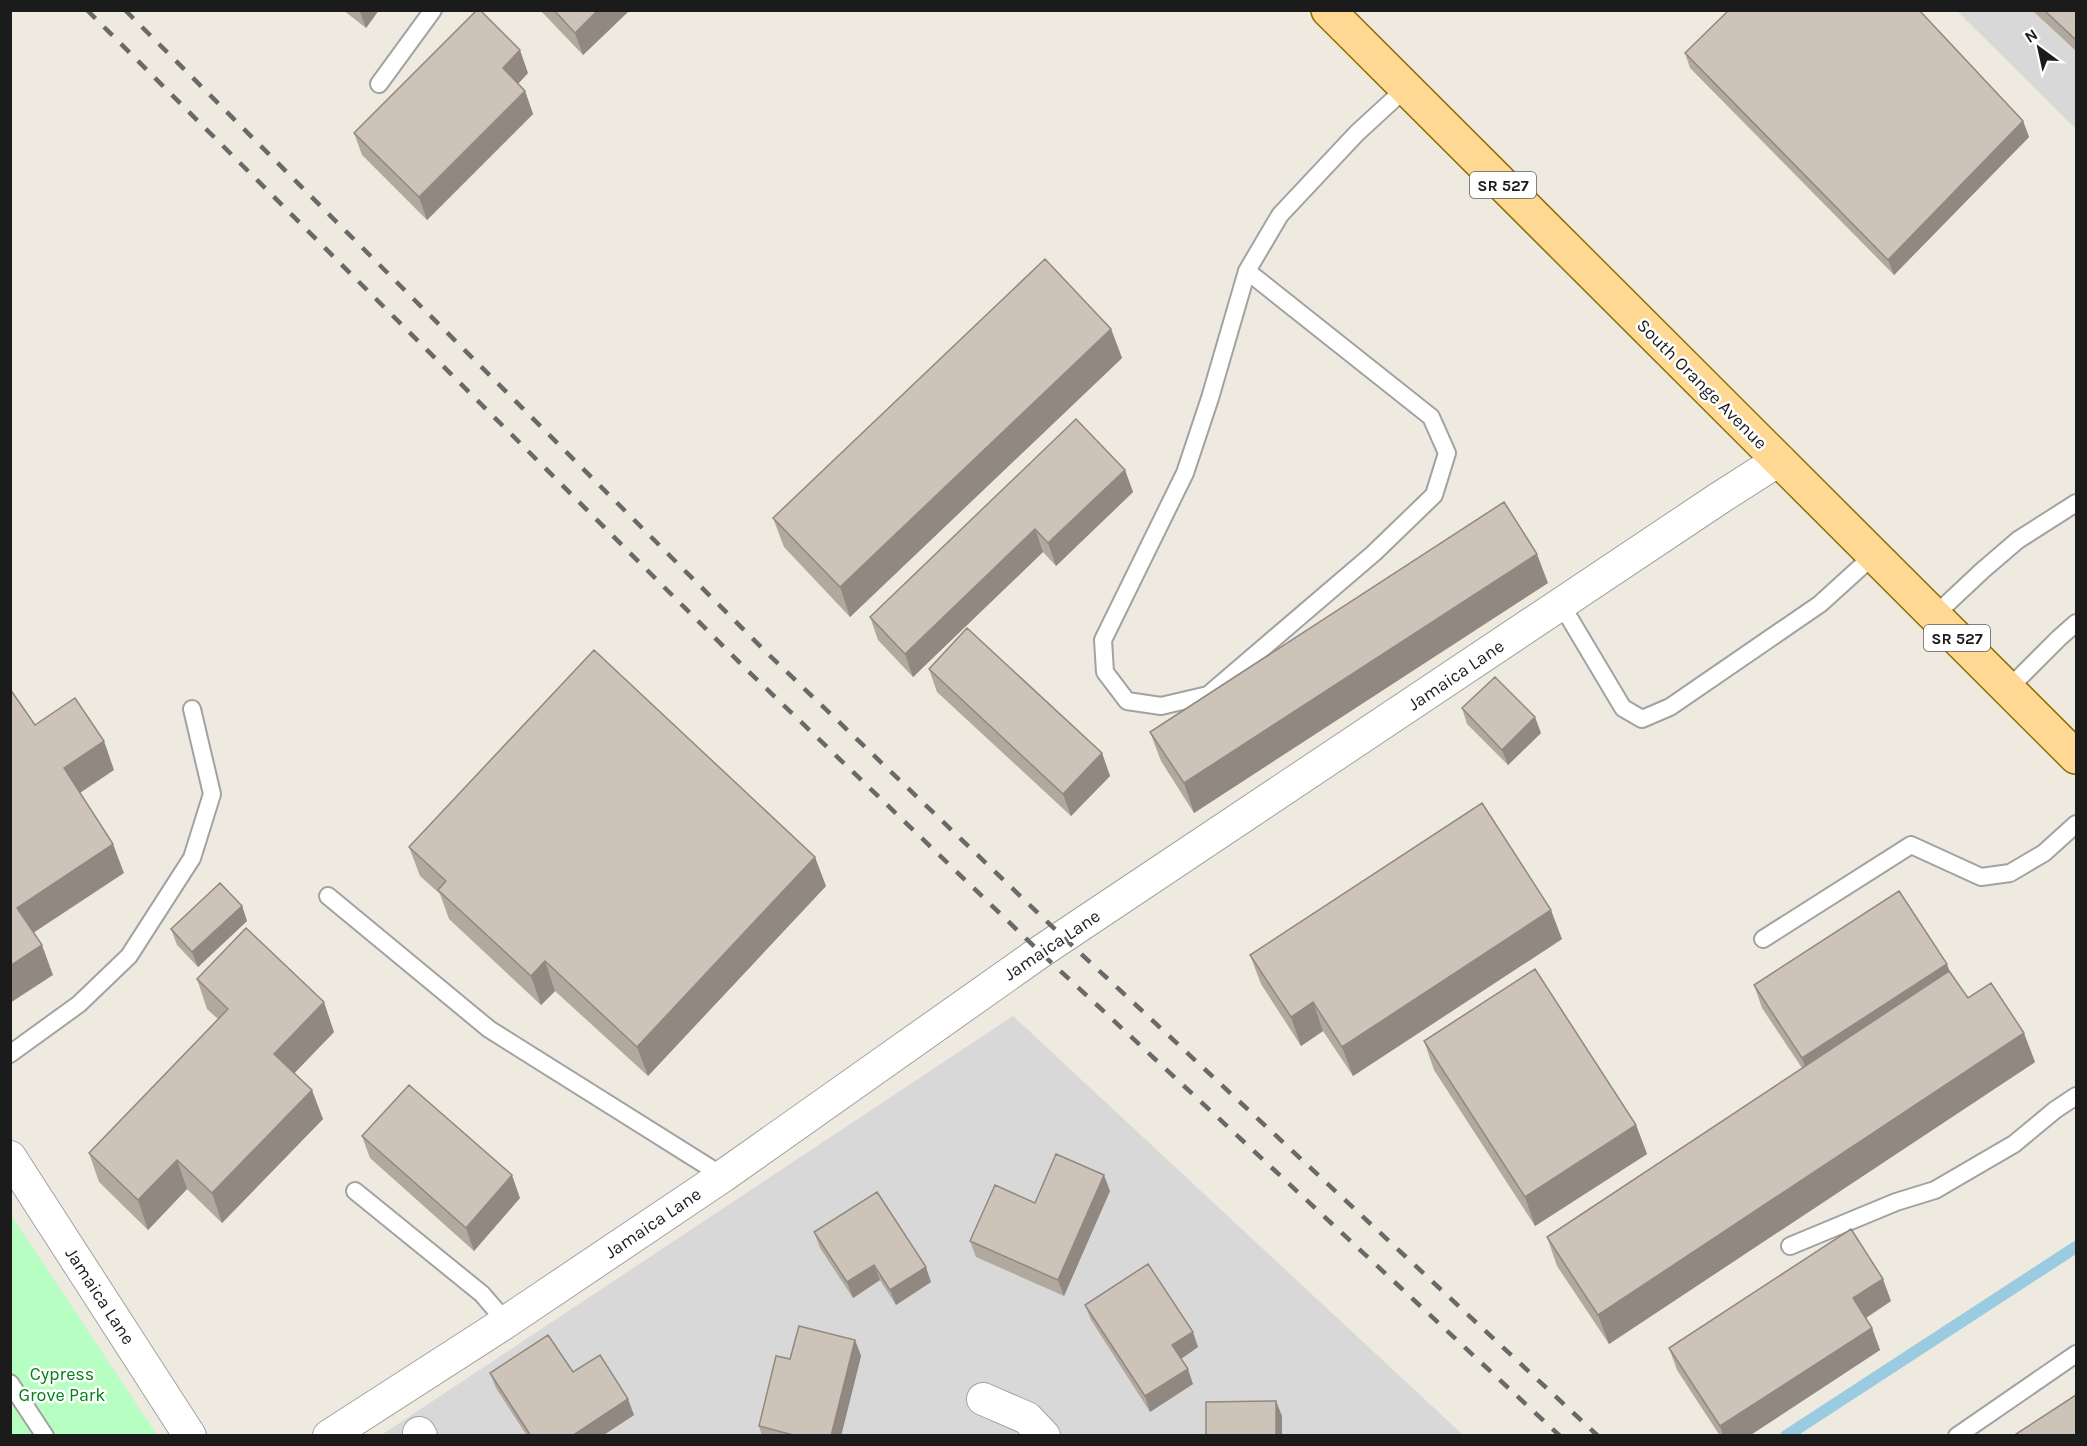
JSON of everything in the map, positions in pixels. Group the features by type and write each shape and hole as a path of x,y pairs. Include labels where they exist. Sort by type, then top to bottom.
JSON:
{"main road":[{"name":"South Orange Avenue","path":"1331,12 2076,758"}],"street":[{"name":"Jamaica Lane","path":"329,1436 506,1322 723,1176 1040,952 1779,460"},
{"name":"Jamaica Lane","path":"10,1157 190,1436"},
{"path":"983,1399 1027,1418 1044,1436"}],"lane":[{"path":"378,84 433,10"},
{"path":"1247,271 1431,417 1447,453 1434,495 1374,553 1208,695 1161,706 1127,701 1105,672 1103,640 1185,473 1210,398 1247,271 1280,215 1357,133 1406,88"},
{"path":"1935,615 2018,540 2076,503"},
{"path":"1562,604 1623,708 1642,719 1670,707 1820,604 1874,555"},
{"path":"2008,689 2076,623"},
{"path":"10,1054 79,1004 129,956 192,858 212,794 192,709"},
{"path":"1763,939 1911,845 1981,877 2010,873 2044,853 2076,824"},
{"path":"328,896 489,1029 723,1176"},
{"path":"1790,1246 1896,1202 1935,1190 2014,1144 2076,1096"},
{"path":"355,1191 482,1293 506,1322"},
{"path":"1957,1436 2076,1354"},
{"path":"10,1383 45,1436"}],"shaded area":[{"path":"1957,11 2076,11 2076,129"},
{"path":"1013,1016 1463,1435 380,1436"}],"green space":[{"name":"Cypress Grove Park","path":"11,1215 157,1435 11,1435"}],"building":[{"path":"477,10 480,10 520,50 503,68 525,91 419,197 354,133"},
{"path":"554,10 598,10 575,33"},
{"path":"1729,10 1919,10 2023,121 1888,260 1685,53"},
{"path":"2044,10 2076,10 2076,40"},
{"path":"1045,259 1111,329 840,587 773,518"},
{"path":"1076,419 1125,470 1048,543 1035,529 905,654 870,617"},
{"path":"1504,502 1537,554 1184,783 1150,732"},
{"path":"967,628 1102,753 1063,794 929,669"},
{"path":"594,650 815,857 637,1047 545,961 531,976 438,890 446,881 409,847"},
{"path":"1495,677 1535,717 1502,750 1462,708"},
{"path":"10,689 35,725 75,698 104,741 64,768 113,844 17,908 42,945 10,966"},
{"path":"1482,803 1551,910 1342,1047 1313,1002 1291,1017 1250,955"},
{"path":"220,883 242,906 192,952 171,929"},
{"path":"1899,891 1947,964 1802,1058 1754,985"},
{"path":"246,928 324,1002 274,1054 312,1090 212,1193 177,1160 138,1200 89,1153 228,1009 197,979"},
{"path":"1535,969 1636,1125 1525,1197 1424,1041"},
{"path":"1949,971 1968,998 1991,983 2024,1033 1598,1315 1547,1237"},
{"path":"409,1085 512,1175 466,1228 362,1136"},
{"path":"1056,1154 1104,1175 1058,1280 970,1241 995,1185 1035,1203"},
{"path":"877,1192 926,1267 890,1290 874,1265 847,1282 814,1232"},
{"path":"1851,1229 1883,1279 1853,1298 1872,1328 1720,1426 1669,1348"},
{"path":"1148,1264 1193,1332 1172,1345 1188,1369 1145,1396 1085,1305"},
{"path":"799,1326 855,1340 831,1436 797,1436 759,1426 776,1356 790,1359"},
{"path":"548,1335 573,1372 600,1355 628,1399 572,1436 531,1436 490,1373"},
{"path":"2076,1395 2076,1436 2013,1436"},
{"path":"1276,1401 1276,1436 1206,1436 1206,1402"}],"waterway":[{"path":"1786,1436 2076,1247"}],"railway":[{"path":"87,10 746,669 1040,952 1560,1436"},
{"path":"125,10 764,650 1063,937 1598,1436"}]}
